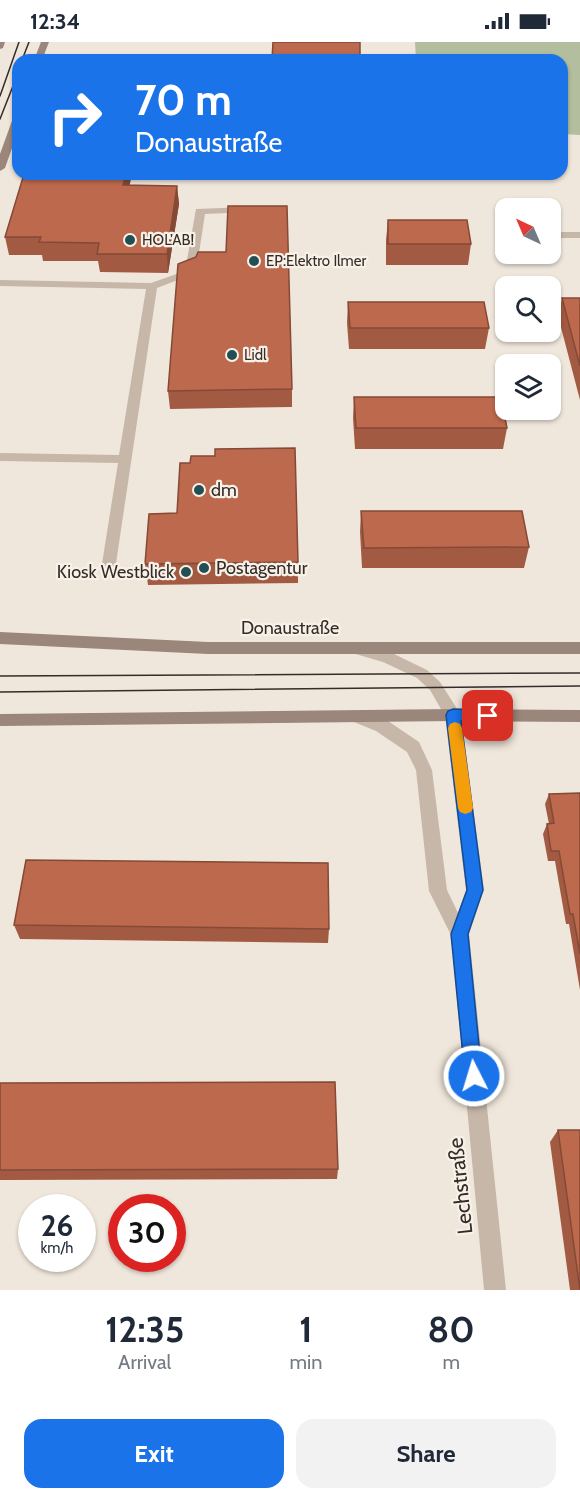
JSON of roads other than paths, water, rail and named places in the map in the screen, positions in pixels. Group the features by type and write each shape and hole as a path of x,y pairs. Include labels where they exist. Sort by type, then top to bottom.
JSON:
{"main road":[{"path":"0,168 12,135"},
{"name":"Donaustraße","path":"0,638 208,648 580,648"},
{"path":"0,720 453,715 580,716"}],"street":[{"path":"0,283 152,286 190,273 200,211 257,210"},
{"path":"561,235 580,235"},
{"path":"108,570 152,286"},
{"path":"0,458 126,459"},
{"name":"Lechstraße","path":"354,648 387,657 422,674 435,686 453,715 475,890 459,934"},
{"name":"Lechstraße","path":"354,716 396,734 413,747 424,770 438,891 459,934 495,1290"}],"tram line":[{"path":"15,54 19,42"},
{"path":"24,54 29,42"},
{"path":"0,96 12,62"},
{"path":"0,119 12,89"},
{"path":"0,676 580,673"},
{"path":"0,692 580,686"}],"place":[{"name":"HOL’AB!","path":"130,240"},
{"name":"EP:Elektro Ilmer","path":"254,261"},
{"name":"Lidl","path":"232,355"},
{"name":"dm","path":"199,490"},
{"name":"Postagentur","path":"204,568"},
{"name":"Kiosk Westblick","path":"186,572"}]}
